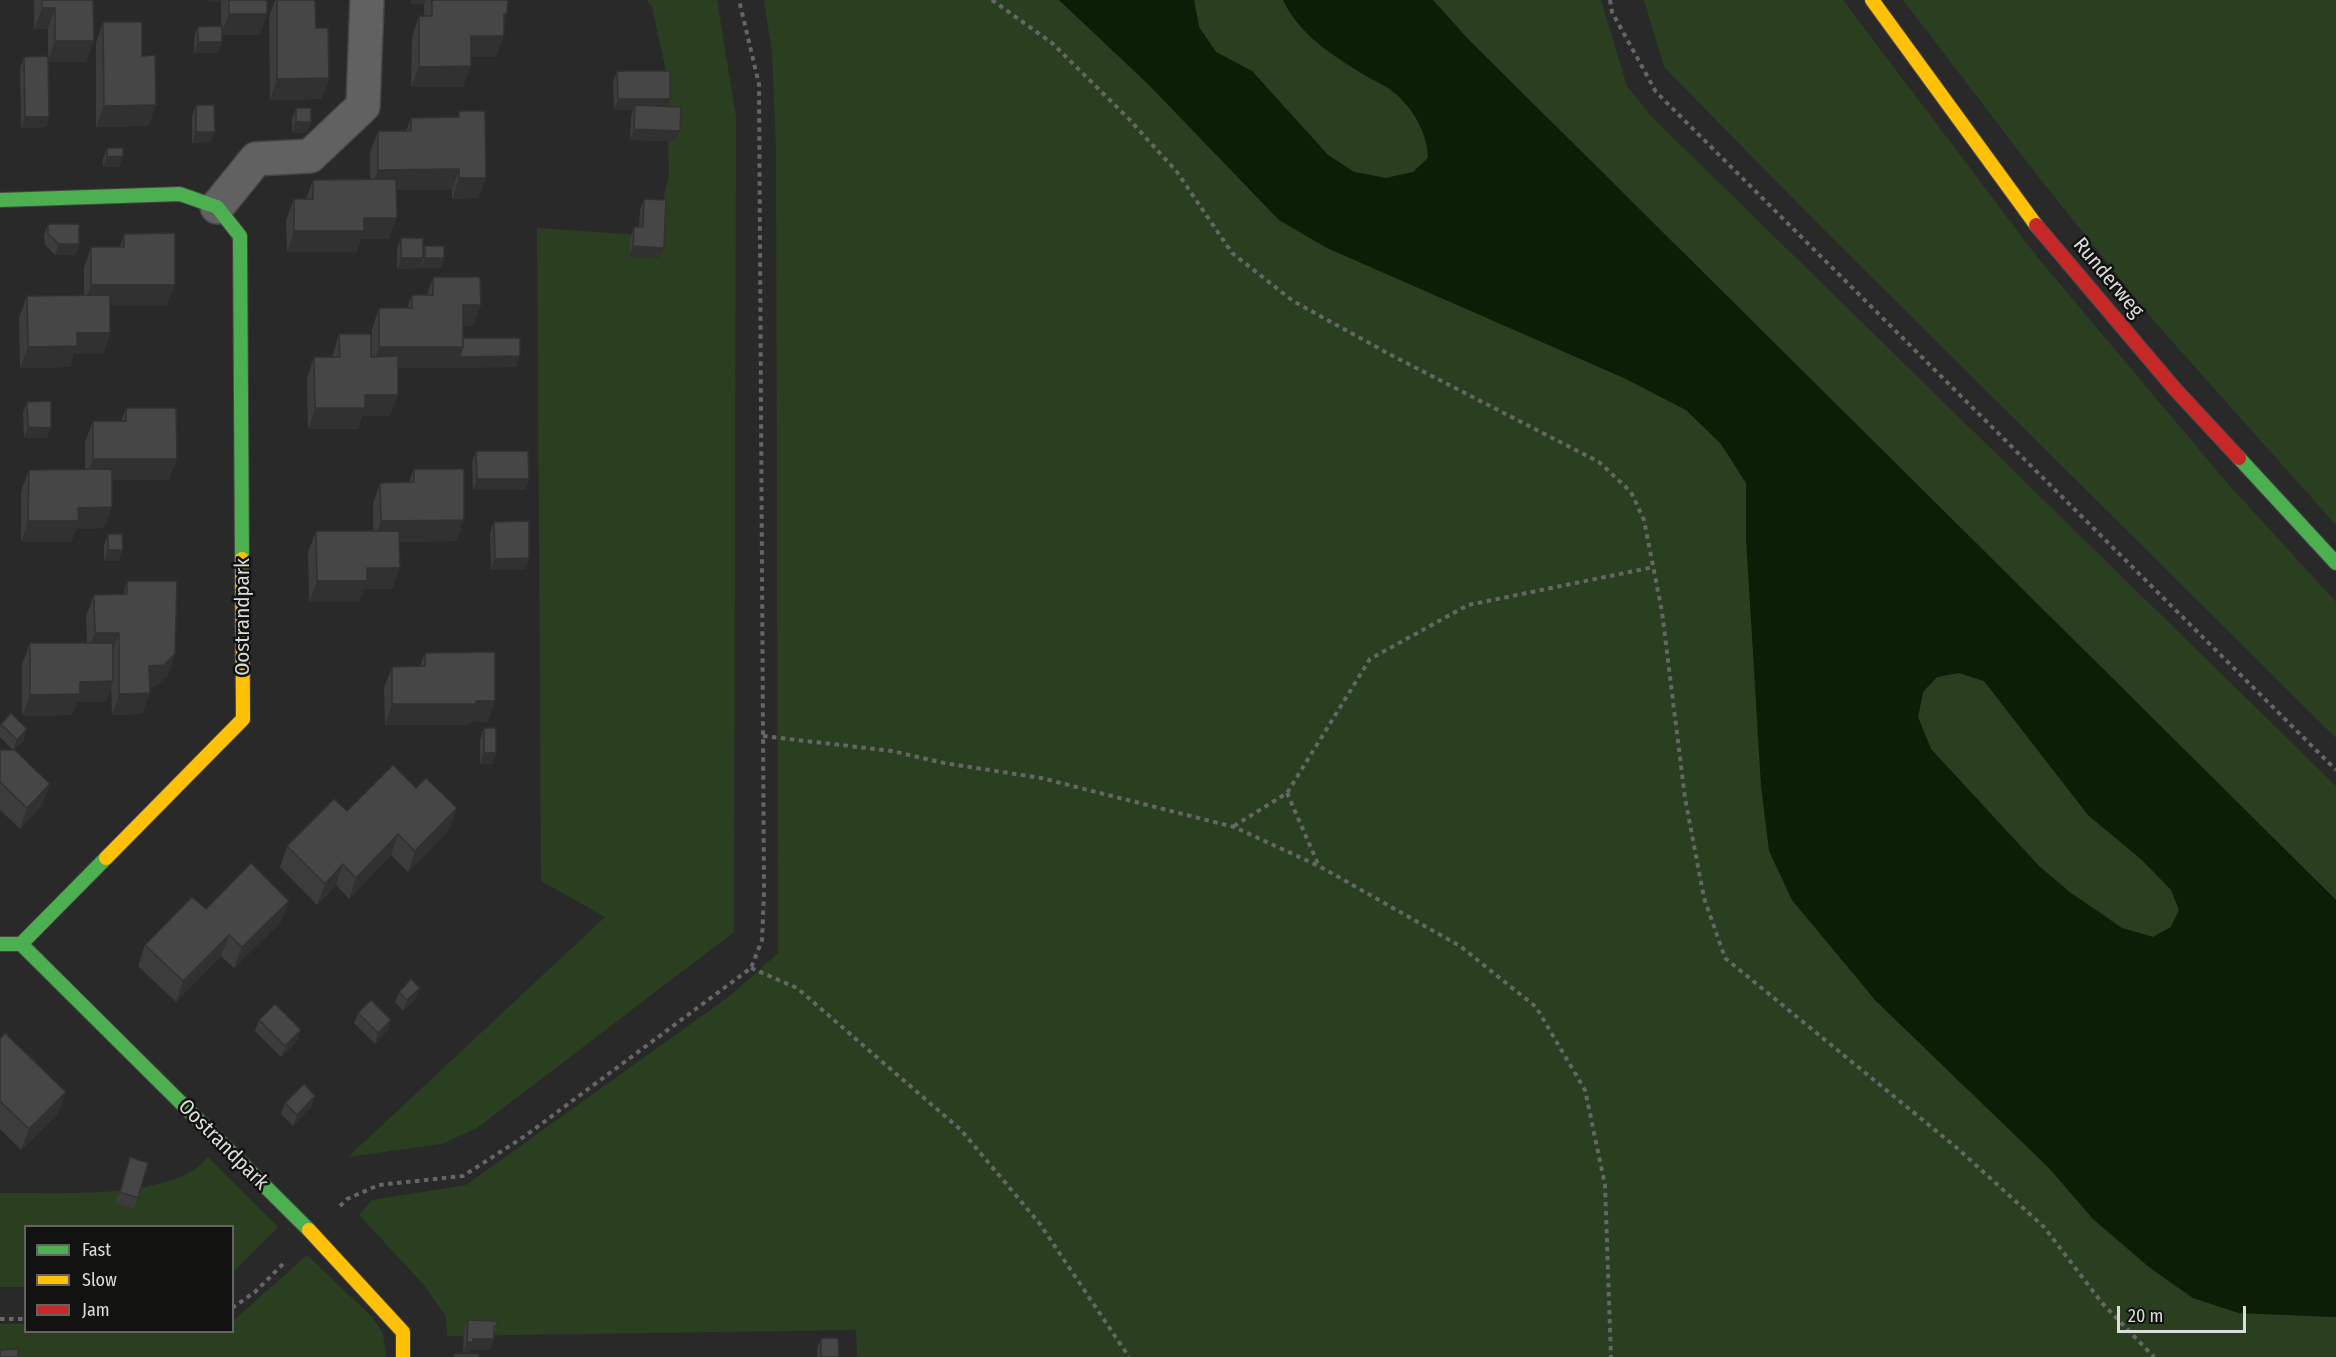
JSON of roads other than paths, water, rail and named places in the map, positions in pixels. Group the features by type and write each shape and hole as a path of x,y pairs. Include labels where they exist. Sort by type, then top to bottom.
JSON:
{"street":[{"path":"0,200 180,194 217,207 256,159 310,156 363,106 367,0"},
{"name":"Runderweg","path":"1872,0 2026,214 2174,388 2336,563"},
{"name":"Oostrandpark","path":"217,207 240,236 243,719 21,944 314,1234 403,1332 403,1357"},
{"path":"0,944 21,944"}]}
